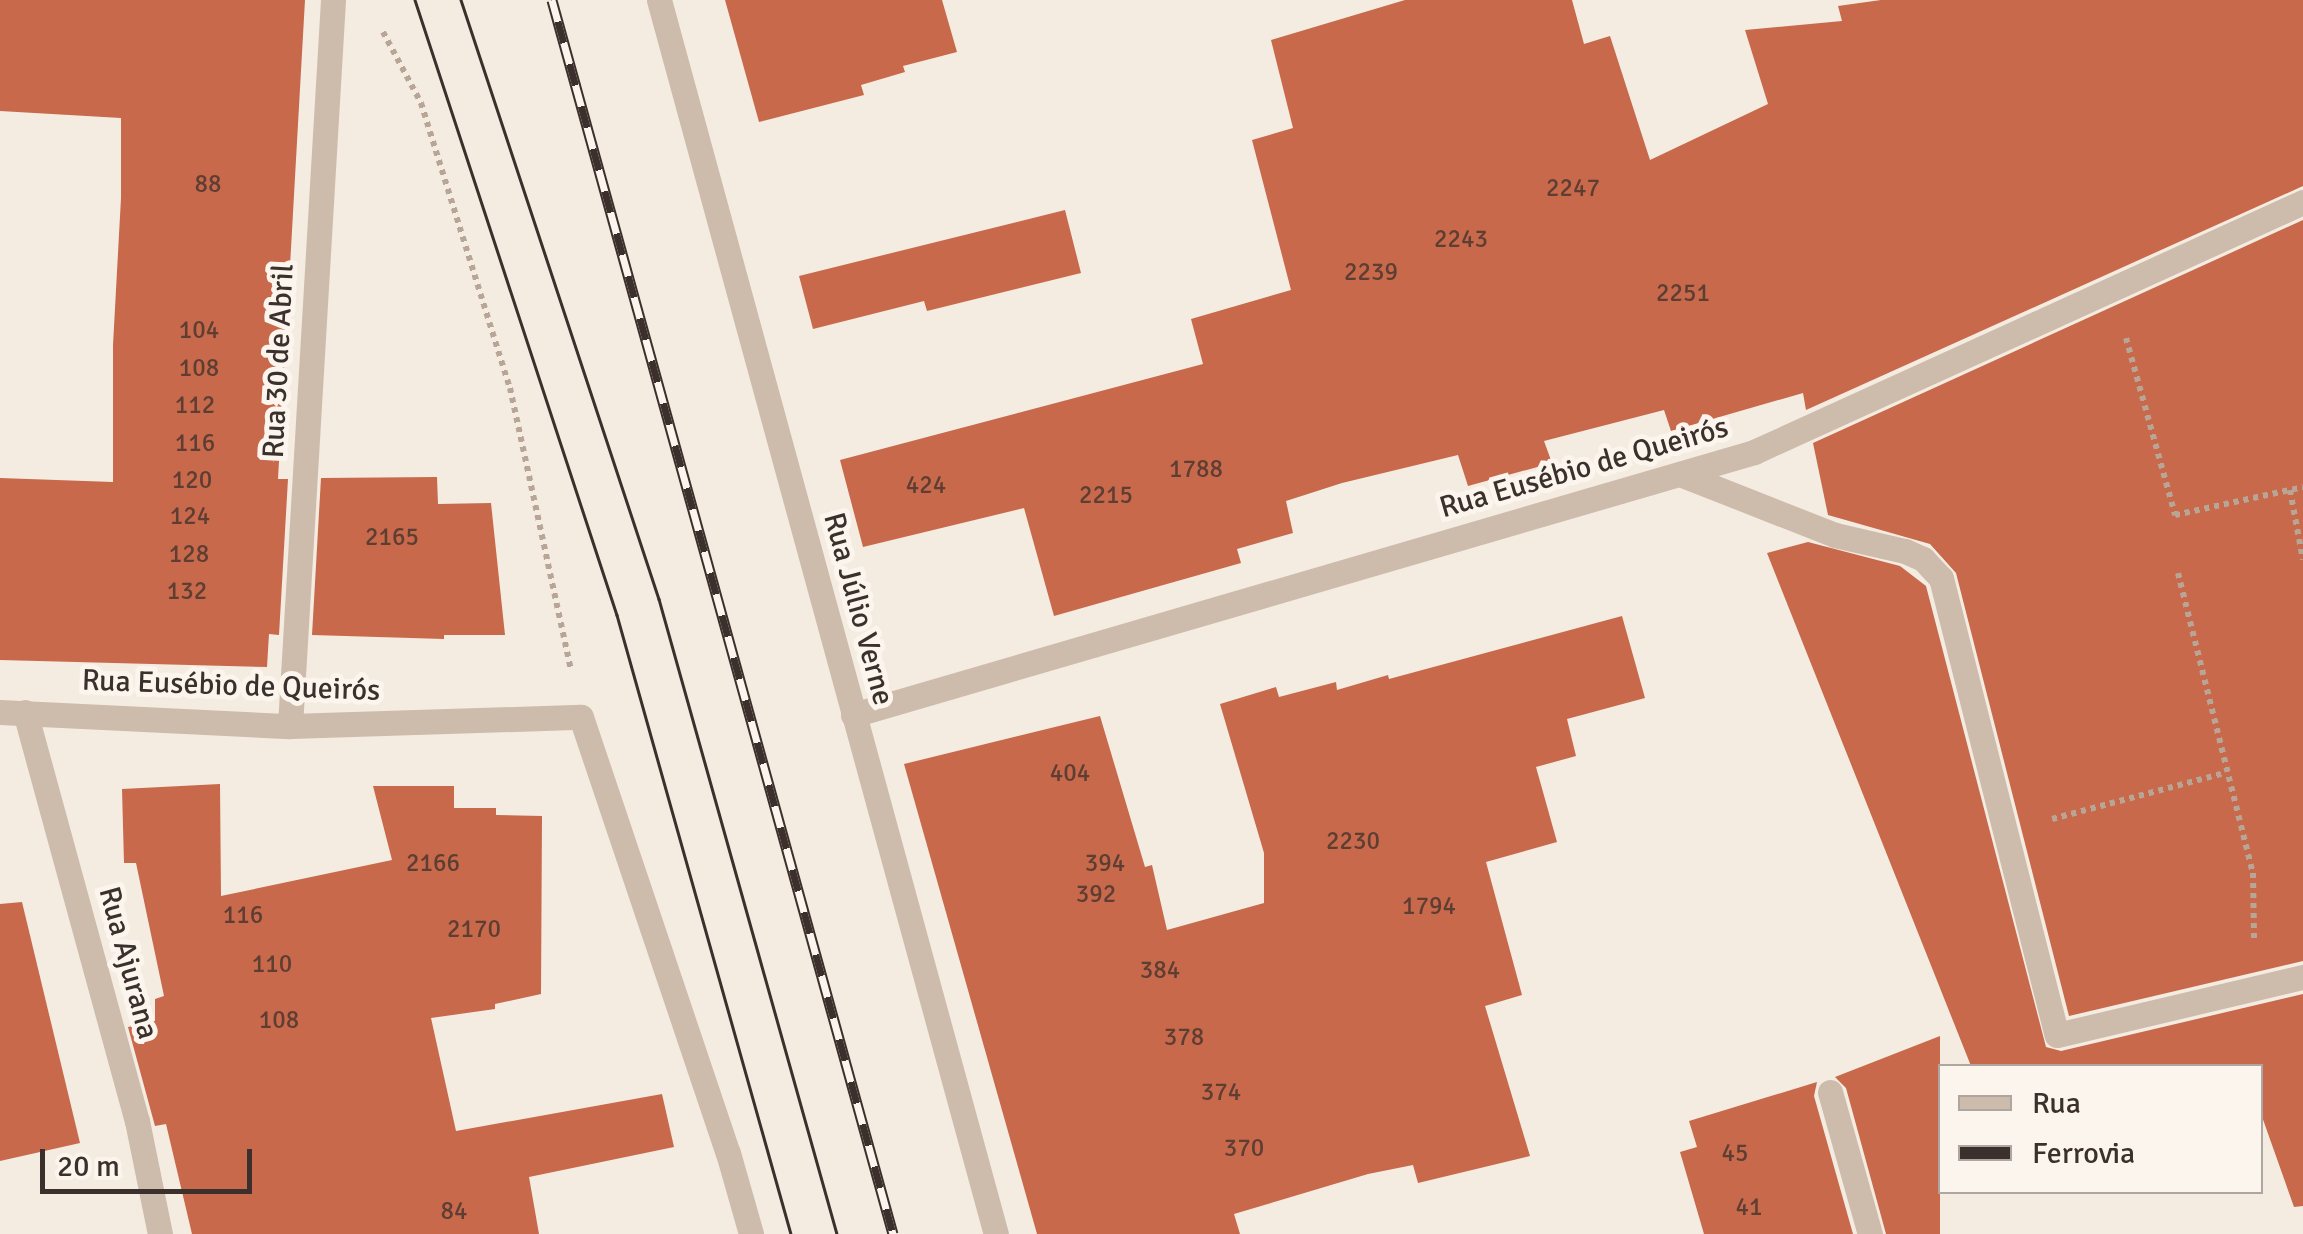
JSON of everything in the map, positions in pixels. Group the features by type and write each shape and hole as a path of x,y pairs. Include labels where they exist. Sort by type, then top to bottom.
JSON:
{"street":[{"name":"Rua 30 de Abril","path":"290,726 333,0"},
{"name":"Rua Júlio Verne","path":"659,0 996,1234"},
{"name":"Rua Eusébio de Queirós","path":"853,715 1754,452 2303,202"},
{"path":"1680,474 1835,535 1905,550 1923,560 1941,578 2057,1034 2265,989 2303,977"},
{"name":"Rua Eusébio de Queirós","path":"13,712 290,726 581,717"},
{"name":"Rua Ajurana","path":"13,712 137,1120 160,1234"},
{"path":"581,717 728,1152 751,1234"},
{"path":"1830,1092 1870,1234"}],"path":[{"path":"375,17 420,103 510,388 581,717"},
{"path":"2112,289 2175,515 2303,486"},
{"path":"2290,490 2303,560"},
{"path":"2178,573 2253,873 2253,938 2265,989"},
{"path":"2005,832 2225,772"}],"building":[{"path":"0,0 305,0 278,479 288,479 279,635 269,634 267,667 0,660 0,478 113,482 113,345 121,118 0,111"},
{"path":"725,0 942,0 957,52 903,66 905,72 861,85 864,95 759,122"},
{"path":"1405,0 1572,0 1584,44 1610,36 1650,160 1768,104 1745,30 1842,21 1838,6 1881,0 2303,0 2303,186 1806,410 1803,393 1671,431 1664,410 1544,441 1552,463 1468,486 1458,455 1342,483 1286,501 1293,533 1237,549 1241,563 1054,616 1024,508 863,547 840,460 1203,364 1191,319 1291,290 1252,140 1293,128 1271,40"},
{"path":"1065,210 1081,273 927,311 924,301 813,329 799,276"},
{"path":"2303,220 2303,961 2069,1016 1956,573 1930,544 1828,515 1813,443"},
{"path":"437,477 438,504 491,503 505,635 444,635 444,639 312,635 321,478"},
{"path":"1808,542 1900,566 1926,586 2046,1047 2061,1051 2303,994 2303,1206 2294,1207 2263,1119 2263,1064 1970,1064 1767,553"},
{"path":"1622,616 1645,698 1567,719 1576,756 1536,767 1557,842 1486,862 1522,995 1485,1006 1530,1156 1418,1183 1413,1165 1368,1174 1234,1214 1240,1234 1037,1234 904,764 1100,716 1145,867 1152,865 1167,930 1264,903 1264,853 1220,704 1276,687 1279,697 1336,682 1337,690 1388,675 1389,679"},
{"path":"220,784 221,896 392,860 373,786 454,786 454,808 496,808 496,815 542,816 541,994 495,1004 495,1009 431,1018 456,1131 662,1094 674,1147 529,1177 539,1234 192,1234 166,1124 155,1126 128,1027 155,1021 155,999 164,996 136,863 124,863 122,789"},
{"path":"22,902 80,1143 0,1161 0,904"},
{"path":"1940,1036 1940,1234 1886,1234 1846,1088 1835,1077"},
{"path":"1817,1082 1814,1096 1853,1234 1704,1234 1680,1152 1697,1147 1689,1121"}],"tram line":[{"path":"415,0 617,615 791,1234"},
{"path":"461,0 659,599 837,1234"}],"railway":[{"path":"552,0 893,1234"}]}
